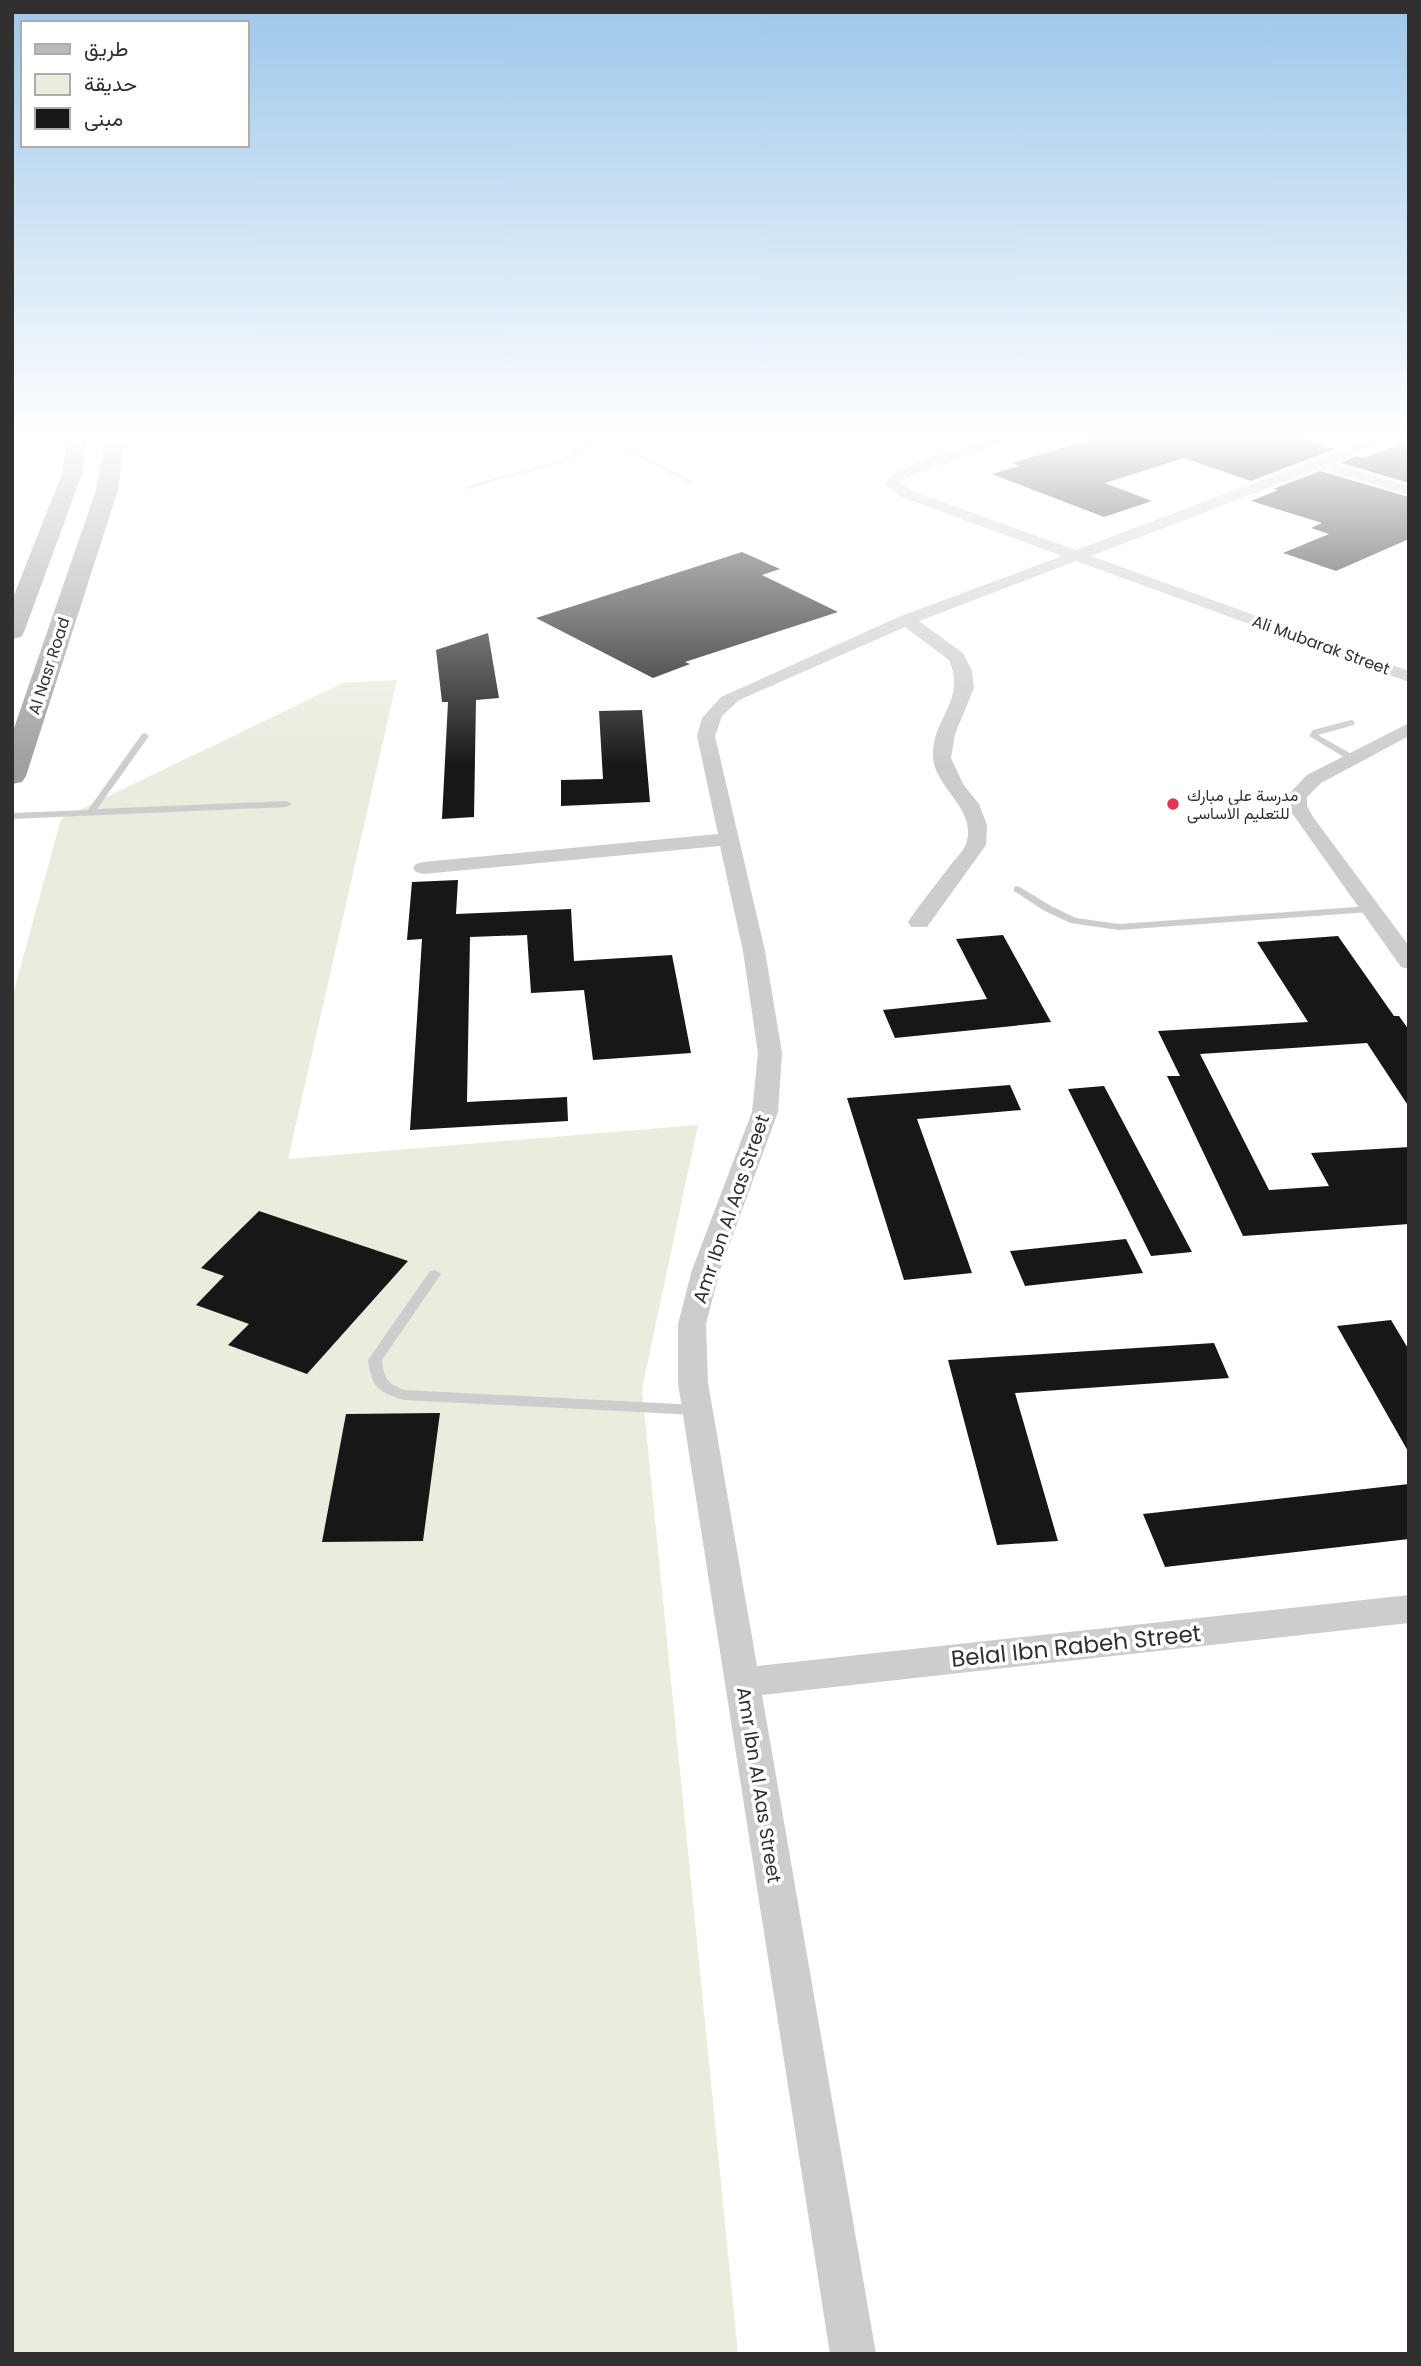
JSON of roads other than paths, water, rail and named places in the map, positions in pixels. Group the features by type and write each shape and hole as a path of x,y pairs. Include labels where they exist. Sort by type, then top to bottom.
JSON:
{"highway":[{"path":"12,632 45,545"},
{"name":"Al Nasr Road","path":"12,776 89,545"}],"street":[{"name":"Ali Mubarak Street","path":"1048,545 1409,677"},
{"name":"Amr Ibn Al Aas Street","path":"853,2354 693,1382 692,1324 706,1270 765,1112 771,1053 706,736 708,722 717,708 733,696 907,620 1017,580 1100,545"},
{"path":"907,620 957,657 963,670 965,688 946,734 942,758 954,785 969,804 977,825 976,845 919,922"},
{"path":"1409,728 1352,758 1303,788 1297,796 1297,806 1409,962"},
{"path":"423,868 729,839"},
{"name":"Belal Ibn Rabeh Street","path":"742,1682 1409,1609"}],"lane":[{"path":"1351,723 1313,736 1352,758"},
{"path":"91,812 145,736"},
{"path":"12,816 287,804"},
{"path":"1018,889 1047,908 1074,921 1119,927 1370,909"},
{"path":"435,1274 374,1360 377,1380 388,1389 404,1395 697,1410"}],"place":[{"name":"مدرسة على مبارك للتعليم الاساسى","path":"1173,804"}]}
